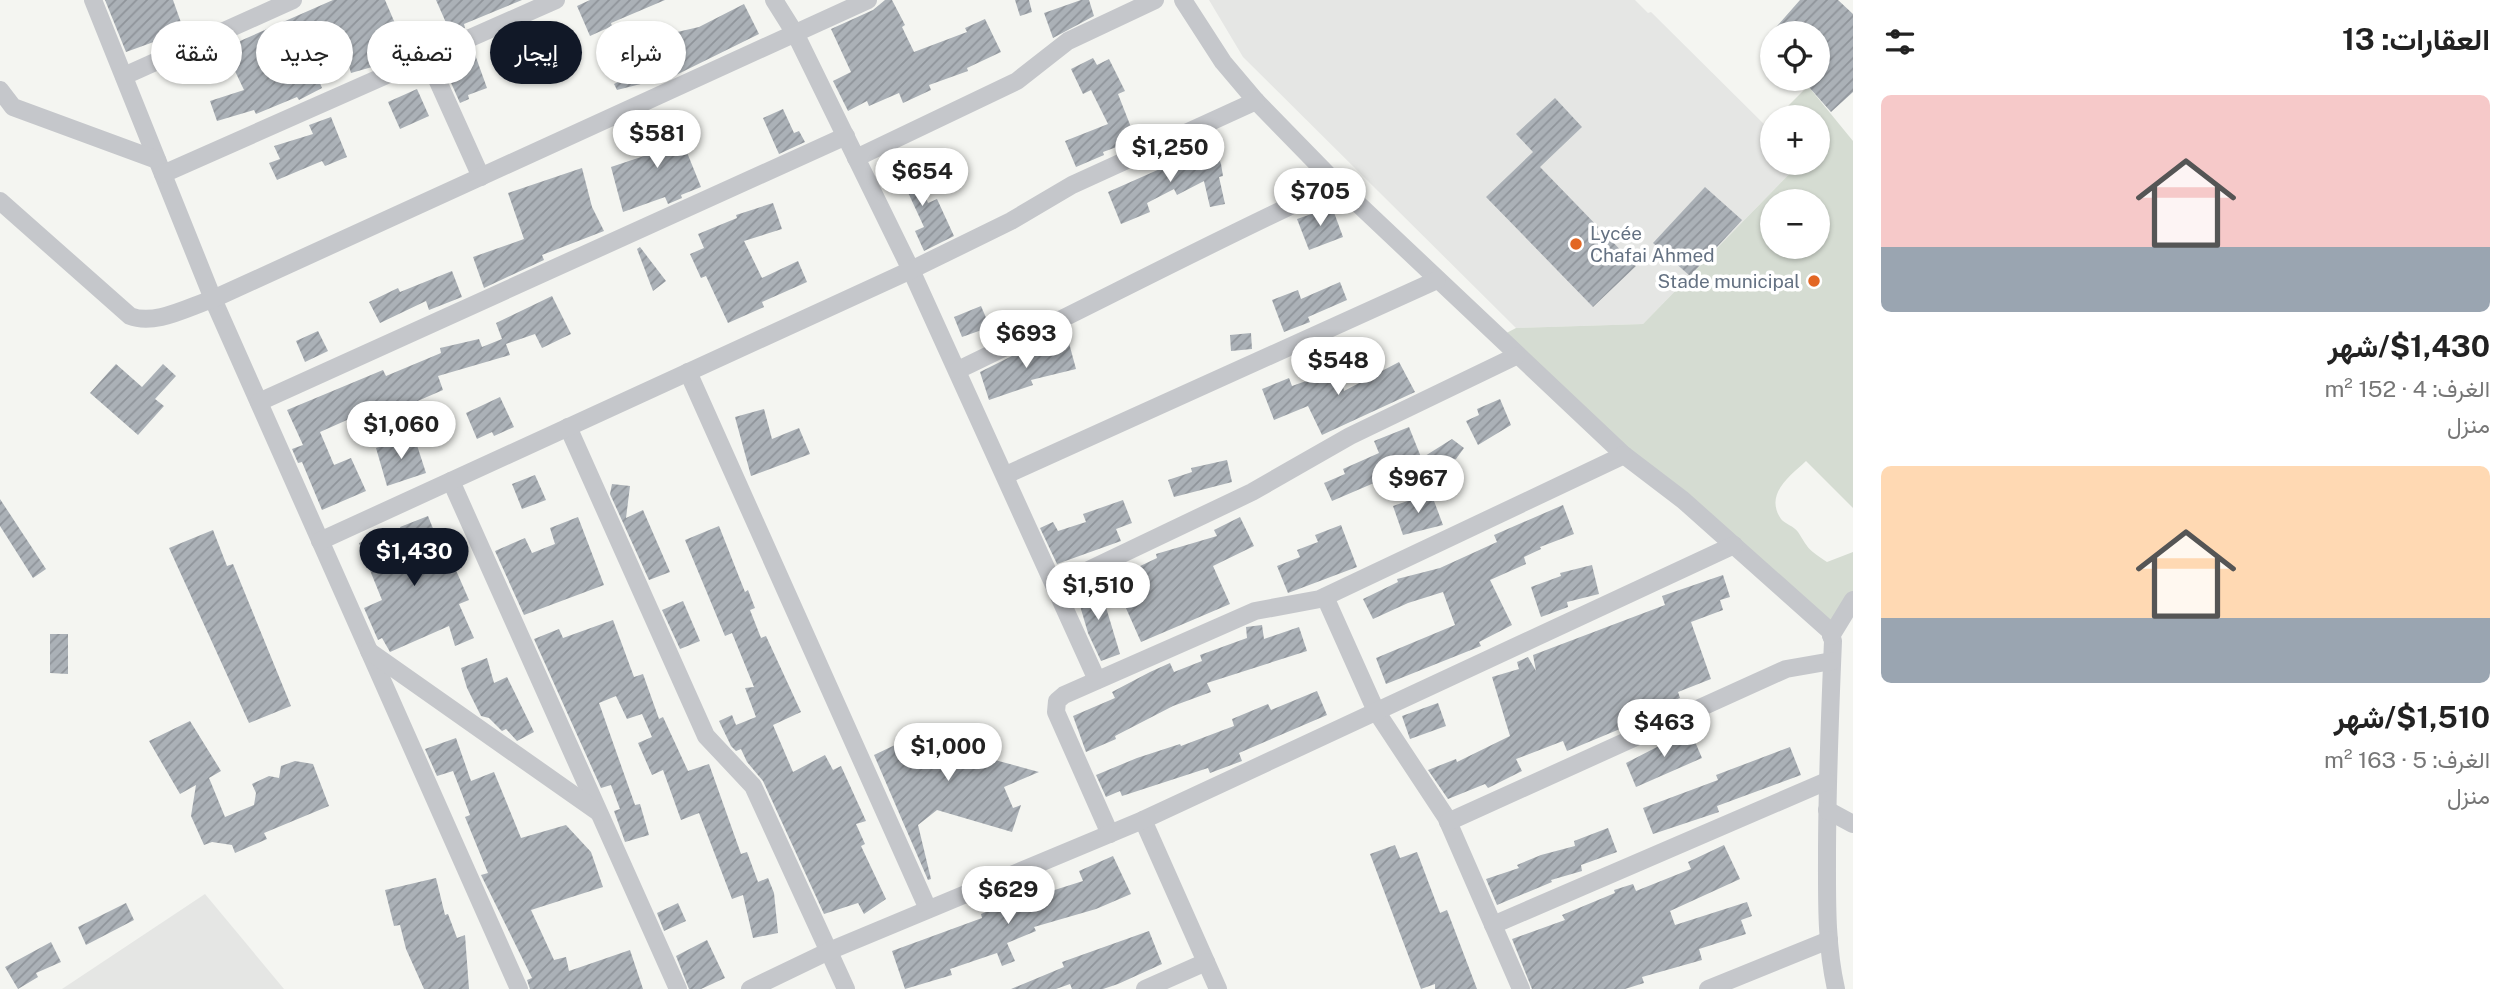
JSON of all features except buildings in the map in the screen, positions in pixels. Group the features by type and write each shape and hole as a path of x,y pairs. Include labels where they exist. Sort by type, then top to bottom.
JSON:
{"street":[{"path":"93,0 213,299 519,989"},
{"path":"124,76 293,0"},
{"path":"476,36 556,0"},
{"path":"774,0 796,35 911,270 1097,680"},
{"path":"0,201 130,316 142,321 153,319 213,299 868,0"},
{"path":"856,158 1017,81 1068,41 1155,0"},
{"path":"1183,0 1208,41 1256,101 1337,184 1516,356 1624,455 1734,545 1830,631 1832,661 1827,781 1829,940 1836,989"},
{"path":"0,90 13,107 160,167 367,82"},
{"path":"440,84 481,177"},
{"path":"320,541 911,270 1011,221 1072,185 1256,101"},
{"path":"259,402 846,136"},
{"path":"958,370 1140,281 1218,239 1337,184"},
{"path":"1006,475 1437,280"},
{"path":"1055,586 1252,492 1350,436 1516,356"},
{"path":"688,372 929,909"},
{"path":"568,427 706,736 753,786 846,989"},
{"path":"1110,834 1056,712 1057,701 1064,695 1255,611 1325,597 1624,455"},
{"path":"451,481 678,989"},
{"path":"750,989 829,951 1143,820 1734,545"},
{"path":"1325,597 1376,711 1448,822 1521,989"},
{"path":"1831,635 1853,600"},
{"path":"369,651 600,814"},
{"path":"1448,822 1786,669 1832,661"},
{"path":"1493,925 1827,781"},
{"path":"1827,810 1853,824"},
{"path":"1143,820 1219,989"},
{"path":"1708,989 1829,940"},
{"path":"1145,989 1206,962"}],"shaded area":[{"name":"Lycée Chafai Ahmed","path":"1209,0 1635,0 1648,13 1651,12 1760,120 1760,175 1788,175 1775,189 1760,189 1760,204 1643,324 1516,328 1243,57"},
{"path":"1803,91 1812,91 1824,105 1789,105"},
{"path":"1830,113 1853,141 1853,508 1806,461 1781,486 1775,502 1781,519 1796,530 1810,549 1827,562 1853,552 1853,598 1830,631 1497,338 1516,328 1643,324 1760,204 1760,259 1830,259 1830,189 1775,189 1788,175 1830,175"},
{"path":"205,894 284,989 62,989"}],"place":[{"name":"Lycée Chafai Ahmed","path":"1576,244"},
{"name":"Stade municipal","path":"1814,281"}]}
